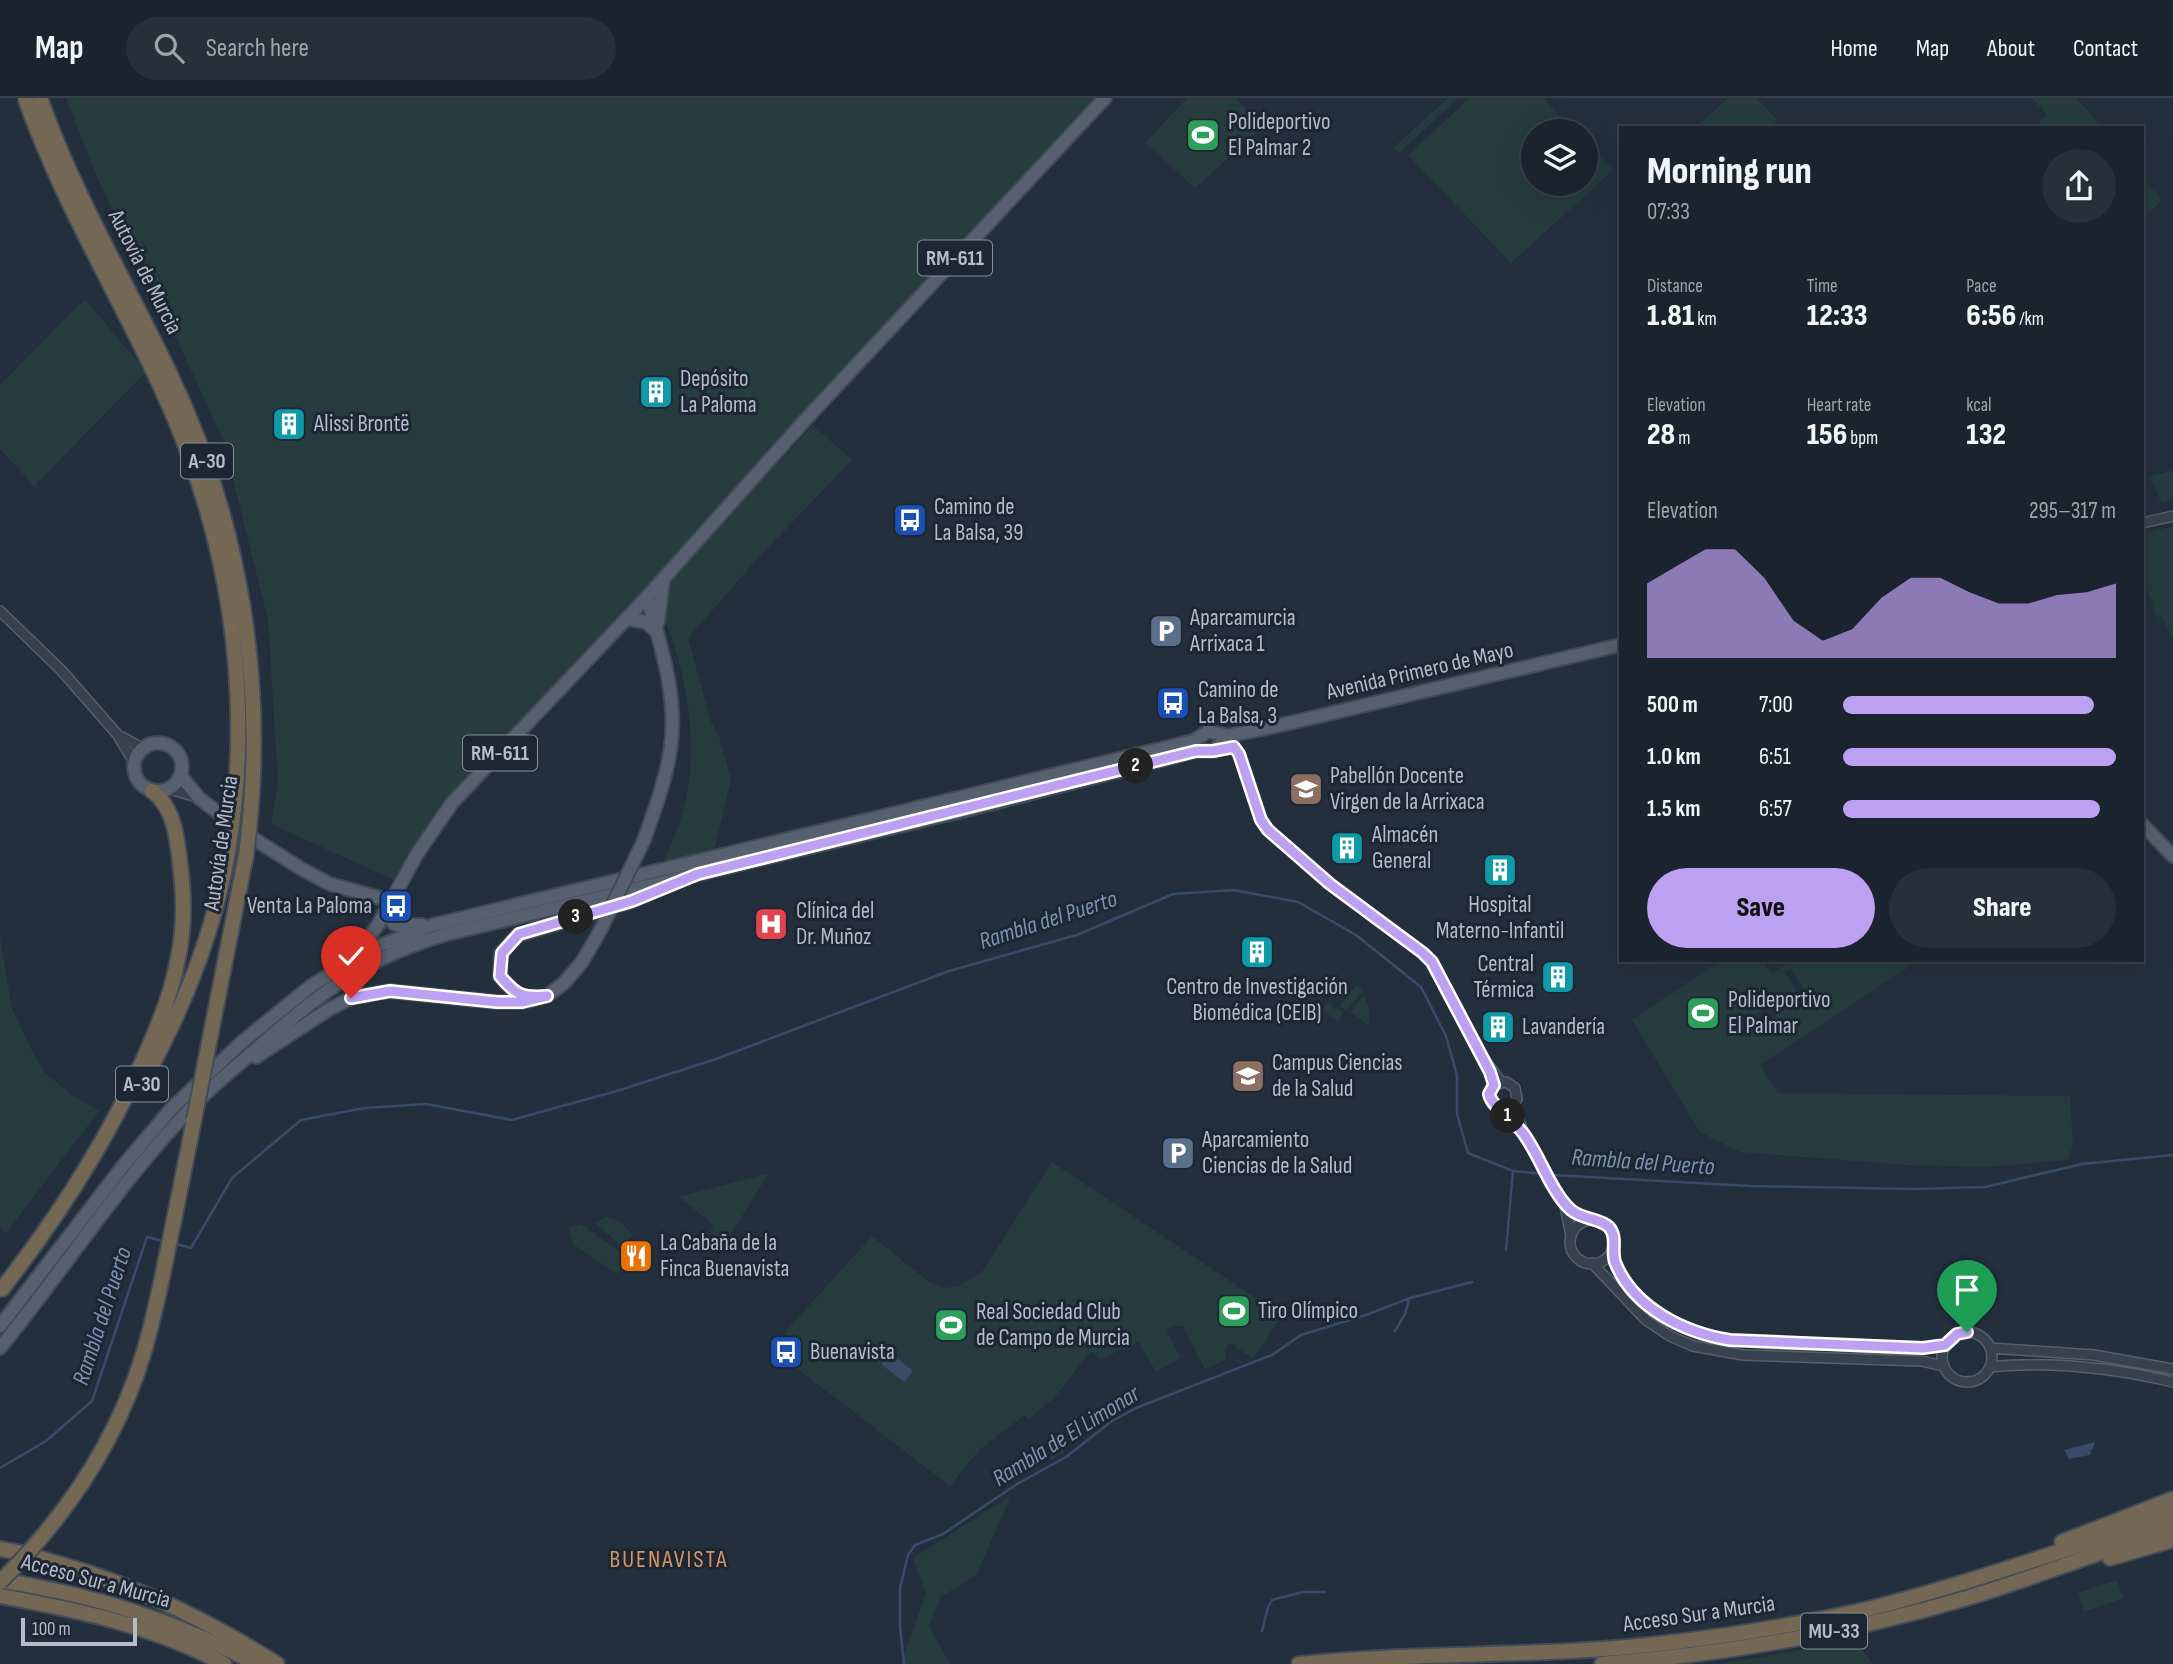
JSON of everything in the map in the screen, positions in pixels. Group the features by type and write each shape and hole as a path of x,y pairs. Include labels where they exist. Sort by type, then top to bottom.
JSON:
{"highway":[{"name":"Autovía de Murcia","path":"1,1290 43,1239 86,1177 150,1069 197,963 218,897 228,852 238,774 239,681 228,597 203,492 174,417 59,183 26,98"},
{"name":"Autovía de Murcia","path":"0,1581 30,1552 64,1510 110,1437 143,1354 175,1215 246,855 254,773 253,680 242,595 226,522 192,423 172,376 72,177 40,98"},
{"path":"1,1290 51,1224 107,1134 134,1080 169,997 182,934 181,870 170,813 166,803 152,791"},
{"path":"2014,1566 2050,1546 2173,1499"},
{"name":"Acceso Sur a Murcia","path":"1299,1664 1584,1651 1710,1638 1787,1625 1863,1610 2014,1566 2173,1514"},
{"name":"Acceso Sur a Murcia","path":"1602,1664 1700,1654 1825,1633 1964,1598 2173,1528"},
{"path":"2061,1567 2101,1561 2173,1540"},
{"path":"0,1549 93,1573 157,1598 233,1637 277,1664"},
{"name":"Acceso Sur a Murcia","path":"0,1581 78,1595 152,1616 188,1630 257,1664"},
{"name":"Acceso Sur a Murcia","path":"0,1596 55,1606 131,1625 193,1648 224,1664"}],"main road":[{"name":"RM-611","path":"311,986 364,944 417,854 452,803 647,597 815,409 1105,98"},
{"path":"657,633 664,578"},
{"path":"228,1074 351,998 390,991 522,1002 547,996 564,983 582,962 600,931 644,840 671,750 672,711 666,670 647,597"},
{"path":"626,619 646,622 657,633"},
{"name":"Avenida Primero de Mayo","path":"698,874 962,811 1221,743 1619,645"},
{"path":"0,1325 123,1166 173,1107 242,1042 311,986 379,946 433,925 974,795 1202,737 1202,745 1221,743"},
{"path":"181,776 169,789 152,791 137,780 134,762 142,748 159,743 175,749 181,759 181,776 199,799 243,832 316,877 346,890 391,901 390,919 396,925 433,925"},
{"path":"944,802 962,811 974,795"},
{"path":"2144,826 2173,856"},
{"path":"547,996 527,998 512,990 500,976 502,953 519,934 632,901 698,874"},
{"path":"0,1348 92,1227 196,1103 332,986 411,944 698,874"}],"street":[{"path":"2144,523 2173,516"},
{"path":"0,611 61,670 117,734 134,762"},
{"path":"117,734 142,748"},
{"path":"1221,743 1239,754 1264,825 1330,884 1428,957 1497,1083"},
{"path":"169,789 199,799"},
{"path":"1497,1083 1509,1083 1515,1087 1517,1096 1514,1104 1507,1109 1494,1106 1490,1101 1489,1094 1497,1083"},
{"path":"1514,1104 1524,1135"},
{"path":"1501,1109 1524,1135 1561,1198 1572,1210 1588,1220 1601,1222 1608,1227 1613,1236 1612,1251 1620,1273 1637,1294 1676,1324 1700,1334 1730,1340 1905,1348 1945,1345"},
{"path":"1561,1198 1575,1255 1592,1264 1646,1320 1670,1336 1693,1346 1743,1355 1921,1361 1944,1366"},
{"path":"1571,1236 1579,1224 1588,1220"},
{"path":"1592,1264 1606,1259 1612,1251"},
{"path":"1967,1332 1981,1337 1990,1348 1990,1367 1981,1378 1967,1382 1952,1377 1944,1366 1942,1355 1945,1345 1957,1334 1967,1332"},
{"path":"1990,1348 2094,1355 2173,1369"},
{"path":"1990,1367 2014,1364 2093,1368 2173,1382"}],"green space":[{"path":"66,98 1099,98 452,803 401,883 271,824 278,782 268,620 223,439 98,179"},
{"name":"Polideportivo El Palmar 2","path":"1187,98 1235,98 1263,127 1195,188 1145,143"},
{"path":"1448,98 1458,98 1399,153 1393,148"},
{"path":"1470,98 1543,98 1563,119 1521,119 1521,196 1584,196 1511,263 1408,155"},
{"path":"1728,98 1757,98 1777,120 1771,126 1697,126"},
{"path":"2032,98 2077,98 2100,126 2035,126 2047,115"},
{"path":"1598,154 1613,170 1598,184"},
{"path":"2144,178 2162,200 2144,218"},
{"path":"85,299 146,372 34,486 0,449 0,385"},
{"path":"813,425 852,460 758,558 688,638 711,722 719,736 731,780 712,858 662,868 683,811 691,758 691,732 677,655 660,605 674,572"},
{"path":"2173,470 2173,499 2162,502 2149,477"},
{"path":"2173,526 2173,639 2162,616 2156,617 2144,578 2144,533"},
{"path":"0,937 12,1009 32,1051 45,1073 71,1094 99,1111 6,1233 0,1227"},
{"path":"1719,962 1767,962 1765,964 1772,973 1787,964 1786,962 1916,962 1760,1065 1778,1093 2070,1096 2073,1145 2068,1160 1987,1167 1906,1165 1740,1152 1700,1132 1632,1020","holes":["1791,969 1811,1000 1805,1004 1785,973","1779,999 1785,1010 1743,1036 1738,1026"]},
{"path":"1356,985 1364,991 1346,1010 1340,1006"},
{"path":"1364,996 1369,1007 1369,1026 1351,1012"},
{"path":"1327,1002 1343,1013 1338,1021 1322,1010"},
{"name":"Real Sociedad Club de Campo de Murcia","path":"1052,1162 1281,1315 1252,1358 1230,1343 1225,1349 1226,1360 1205,1369 1183,1326 1178,1327 1176,1324 1166,1330 1181,1358 1156,1372 1139,1342 1100,1359 1091,1351 1053,1399 1029,1419 1025,1415 979,1450 950,1486 781,1356 788,1329 872,1236 929,1282 945,1288 958,1286 982,1272"},
{"path":"769,1173 719,1253 712,1249 718,1237 712,1233 713,1224 679,1197"},
{"path":"606,1217 621,1221 632,1235 623,1247 595,1223"},
{"path":"581,1224 619,1251 622,1267 617,1274 573,1244 568,1227"},
{"path":"1060,1432 1066,1441 1063,1453 1051,1460 1054,1441 1048,1436 1052,1437"},
{"path":"1011,1496 976,1575 941,1597 929,1626 950,1664 901,1664 926,1593 913,1558"},
{"path":"2117,1580 2123,1598 2084,1612 2078,1593"},
{"path":"1855,1641 1873,1664 1720,1664"}],"water":[{"path":"890,1353 913,1371 904,1382 881,1364"},
{"path":"2095,1442 2092,1450 2087,1451 2091,1451 2090,1455 2069,1459 2064,1450"}],"waterway":[{"name":"Rambla del Puerto","path":"173,1243 191,1248 232,1178 301,1120 365,1108 426,1104 512,1120 620,1090 716,1059 949,971 1077,935 1173,894 1233,890 1298,902 1356,935 1421,987 1446,1036 1457,1075 1457,1114 1468,1153 1513,1171 1543,1174"},
{"name":"Rambla del Puerto","path":"1553,1175 1750,1186 1915,1189 1985,1187 2082,1164 2173,1155"},
{"name":"Rambla de El Limonar","path":"1506,1250 1513,1171"},
{"name":"Rambla del Puerto","path":"0,1468 46,1441 92,1401 147,1237 163,1241"},
{"name":"Rambla de El Limonar","path":"904,1664 900,1588 908,1555 915,1545 943,1534 1017,1484 1066,1457 1112,1421 1136,1408 1272,1355 1301,1335 1410,1298 1472,1282"},
{"path":"1395,1331 1405,1314 1409,1300"},
{"path":"1262,1631 1272,1600 1303,1592 1325,1592"}],"place":[{"name":"Polideportivo El Palmar 2","path":"1203,135"},
{"name":"Depósito La Paloma","path":"656,392"},
{"name":"Alissi Brontë","path":"289,424"},
{"name":"Camino de La Balsa, 39","path":"910,520"},
{"name":"Aparcamurcia Arrixaca 1","path":"1166,631"},
{"name":"Camino de La Balsa, 3","path":"1173,703"},
{"name":"Pabellón Docente Virgen de la Arrixaca","path":"1306,789"},
{"name":"Almacén General","path":"1347,848"},
{"name":"Hospital Materno-Infantil","path":"1500,870"},
{"name":"Venta La Paloma","path":"396,906"},
{"name":"Clínica del Dr. Muñoz","path":"771,924"},
{"name":"Centro de Investigación Biomédica (CEIB)","path":"1257,952"},
{"name":"Central Térmica","path":"1558,977"},
{"name":"Polideportivo El Palmar","path":"1703,1013"},
{"name":"Lavandería","path":"1498,1027"},
{"name":"Campus Ciencias de la Salud","path":"1248,1076"},
{"name":"Aparcamiento Ciencias de la Salud","path":"1178,1153"},
{"name":"La Cabaña de la Finca Buenavista","path":"636,1256"},
{"name":"Tiro Olímpico","path":"1234,1311"},
{"name":"Real Sociedad Club de Campo de Murcia","path":"951,1325"},
{"name":"Buenavista","path":"786,1352"}],"district":[{"name":"BUENAVISTA","path":"669,1559"}],"route":[{"path":"351,998 390,991 497,1002 522,1002 547,996 527,998 512,990 500,976 502,953 519,934 632,901 698,874 962,811 1196,751 1234,747 1238,751 1261,820 1268,830 1312,870 1432,962 1488,1066 1494,1085 1489,1094 1490,1101 1506,1113 1524,1135 1567,1206 1588,1220 1605,1223 1613,1236 1612,1251 1620,1273 1629,1287 1645,1302 1676,1324 1700,1334 1744,1342 1923,1348 1945,1345 1957,1334 1967,1332"}]}
